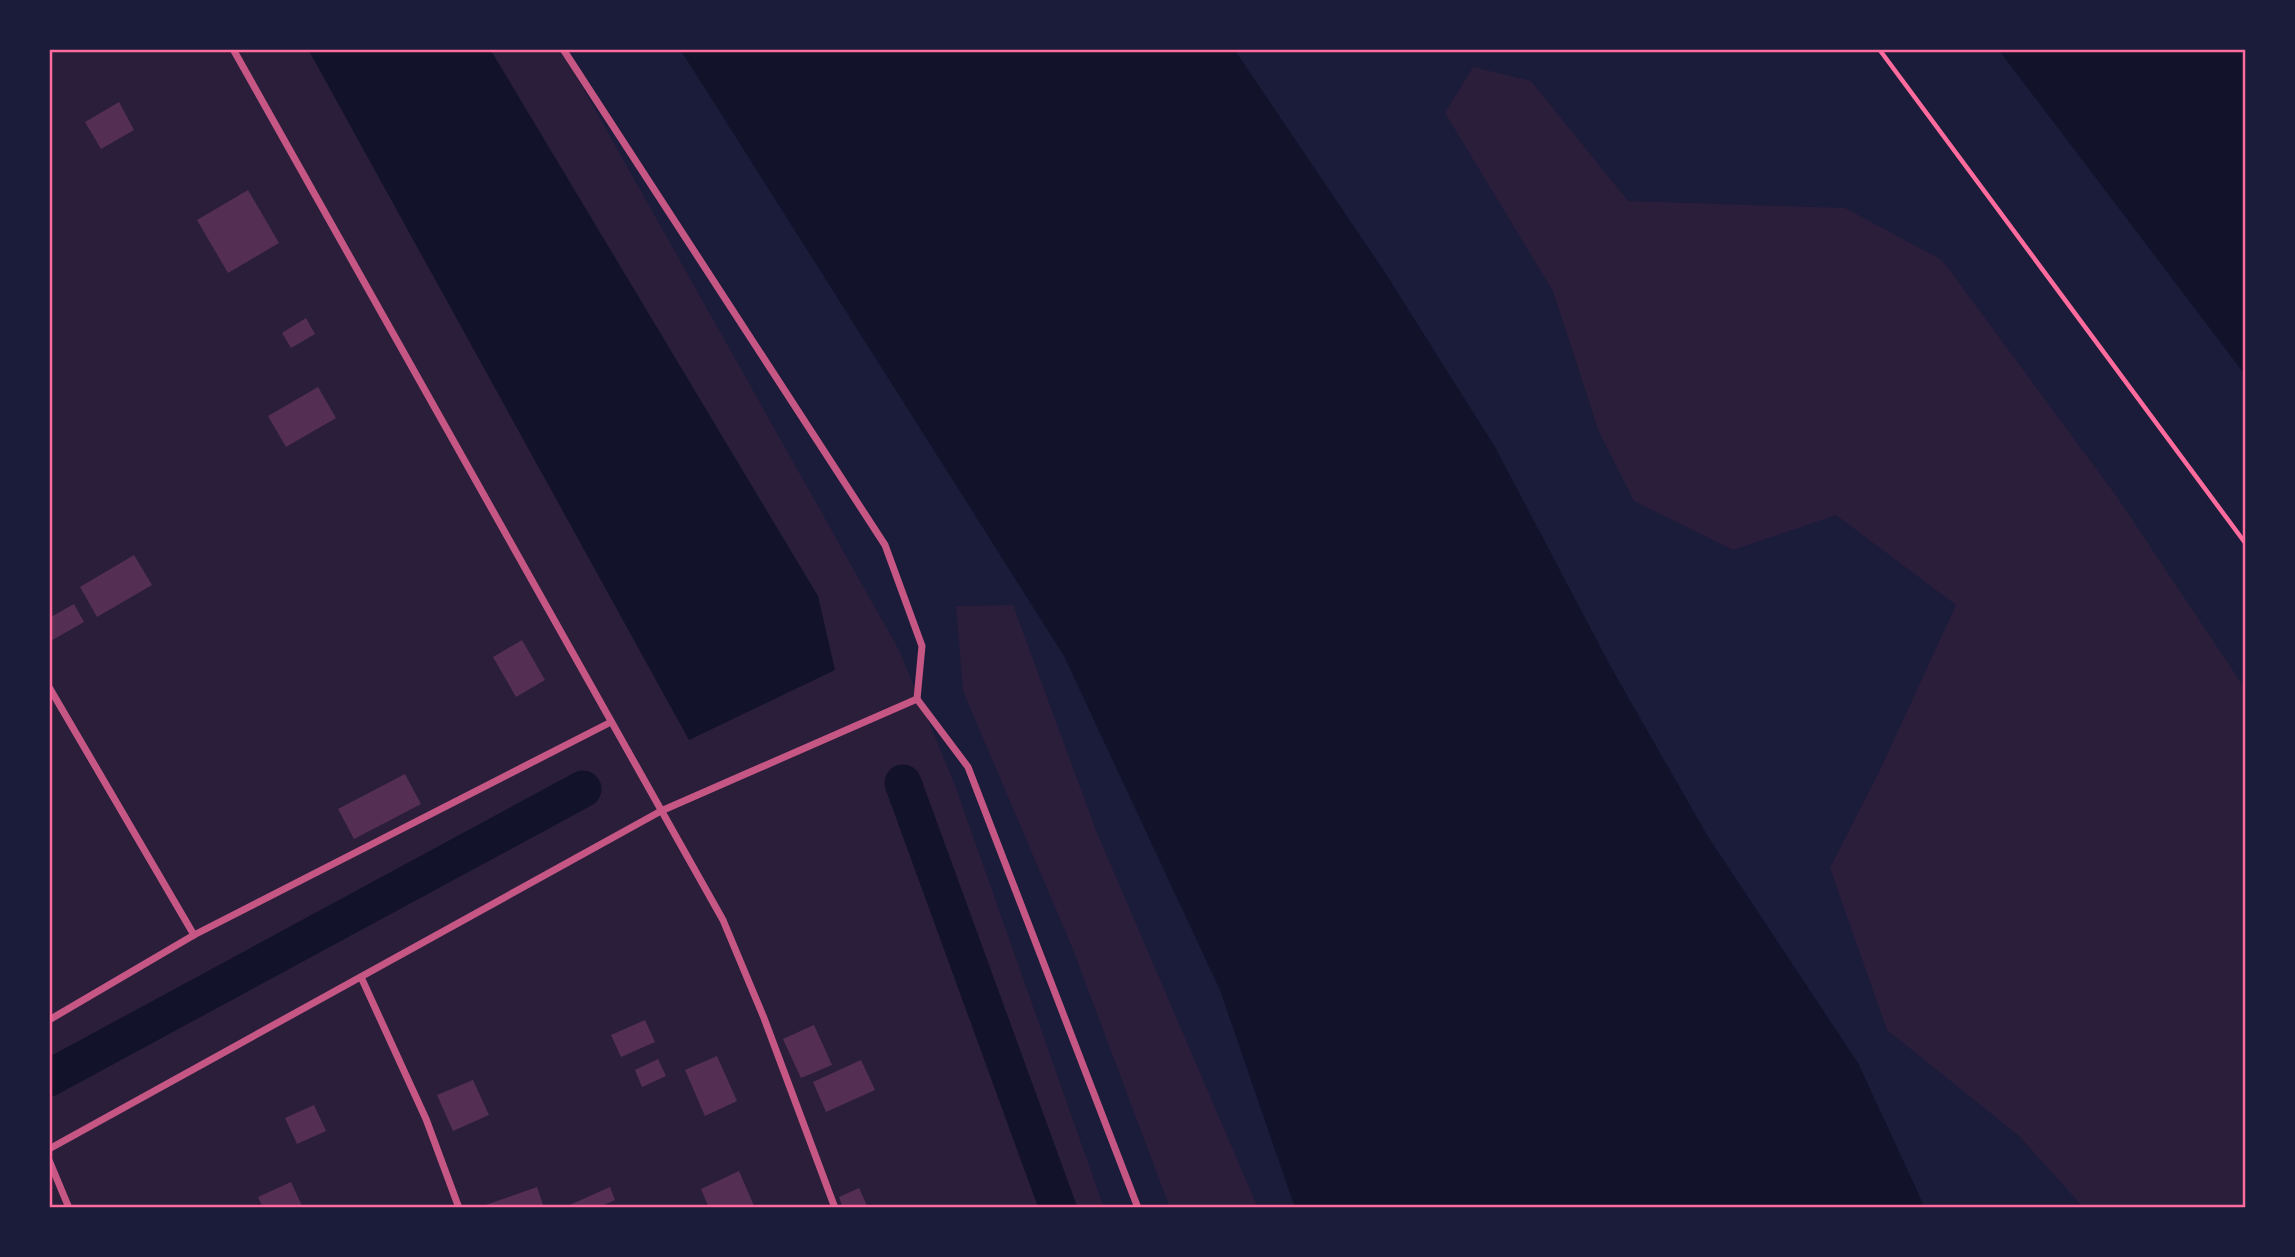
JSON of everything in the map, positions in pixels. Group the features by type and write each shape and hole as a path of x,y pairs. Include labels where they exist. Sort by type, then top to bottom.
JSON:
{"street":[{"path":"233,49 723,920 764,1017 835,1208"},
{"path":"563,49 885,545 922,646 917,699 968,767 1138,1208"},
{"path":"49,687 194,935"},
{"path":"49,1149 661,811 917,699"},
{"path":"49,1020 194,935 611,722"},
{"path":"361,977 426,1119 459,1208"},
{"path":"49,1160 69,1208"}],"path":[{"path":"1878,49 2246,544"}],"shaded area":[{"path":"49,49 561,49 900,652 956,788 1104,1208 49,1208"},
{"path":"308,49 490,49 818,596 835,670 689,740"},
{"path":"680,49 1234,49 1384,271 1495,447 1612,669 1707,835 1858,1063 1925,1208 1295,1208 1220,990 1064,656"},
{"path":"1998,49 2246,49 2246,376"},
{"path":"1473,67 1531,81 1628,201 1845,208 1942,260 2117,497 2246,690 2246,1208 2084,1208 2019,1136 1887,1030 1830,868 1880,770 1956,605 1836,515 1733,550 1634,501 1599,432 1553,291 1445,113"},
{"path":"1013,605 1097,833 1258,1208 1170,1208 1072,947 963,691 956,606"}],"building":[{"path":"119,102 134,130 101,149 85,122"},
{"path":"248,190 279,243 228,273 197,220"},
{"path":"306,318 315,334 291,348 282,333"},
{"path":"318,387 336,418 286,447 268,416"},
{"path":"134,555 152,585 97,617 80,587"},
{"path":"74,604 84,622 49,642 49,618"},
{"path":"522,640 545,680 516,697 493,657"},
{"path":"405,774 421,804 354,839 338,809"},
{"path":"645,1020 655,1042 621,1057 611,1035"},
{"path":"814,1025 832,1065 801,1078 783,1039"},
{"path":"717,1056 737,1101 705,1116 685,1070"},
{"path":"658,1059 666,1076 642,1087 635,1070"},
{"path":"861,1060 875,1090 826,1112 813,1082"},
{"path":"473,1080 489,1115 453,1131 437,1095"},
{"path":"314,1105 326,1131 297,1144 285,1118"},
{"path":"739,1171 755,1208 709,1208 701,1189"},
{"path":"291,1182 303,1208 263,1208 258,1197"},
{"path":"537,1187 544,1208 477,1208"},
{"path":"610,1187 615,1200 597,1208 563,1208"},
{"path":"859,1188 868,1208 843,1208 839,1197"}],"waterway":[{"path":"903,783 1058,1208"},
{"path":"49,1078 583,789"}]}
